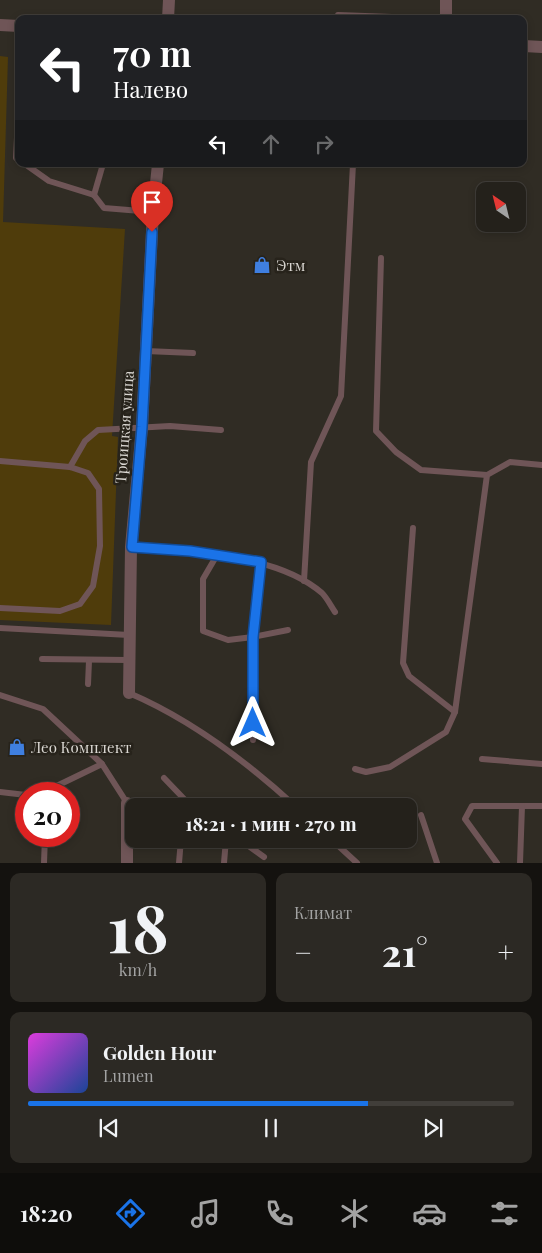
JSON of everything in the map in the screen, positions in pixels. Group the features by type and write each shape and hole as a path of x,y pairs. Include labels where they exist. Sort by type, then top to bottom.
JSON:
{"street":[{"path":"168,15 169,0"},
{"path":"446,0 446,15"},
{"path":"0,25 15,26"},
{"path":"527,46 542,47"},
{"name":"Троицкая улица","path":"129,693 128,660 132,547 142,427 153,212 158,167"},
{"path":"127,848 127,863"}],"lane":[{"path":"30,167 49,180 94,195 104,208 153,212"},
{"path":"94,195 102,167"},
{"path":"304,581 311,462 341,396 353,167"},
{"path":"382,258 376,431 396,452 421,470 487,475 510,462 542,465"},
{"path":"146,351 193,353"},
{"path":"70,467 85,441 98,430 170,426 221,430"},
{"path":"0,461 70,467 88,473 99,489 100,546 93,586 80,604 60,611 0,608"},
{"path":"355,769 366,772 390,766 446,732 455,712 487,475"},
{"path":"413,528 403,663 409,676 455,712"},
{"path":"132,547 217,555 261,562 304,581 323,594 335,612"},
{"path":"217,555 203,579 203,631 228,640 288,630"},
{"path":"253,740 253,637 261,562"},
{"path":"0,628 129,635"},
{"path":"42,659 128,660"},
{"path":"88,684 89,661"},
{"path":"129,693 164,708 271,784 286,798"},
{"path":"1,696 43,709 102,764 125,800"},
{"path":"482,759 542,764"},
{"path":"65,782 102,764"},
{"path":"164,778 181,798"},
{"path":"0,792 15,794"},
{"path":"497,863 465,819 472,806 542,806"},
{"path":"520,863 522,806"},
{"path":"421,815 437,863"},
{"path":"44,863 45,847"},
{"path":"179,863 180,848"},
{"path":"224,863 225,848"},
{"path":"252,848 264,857"},
{"path":"341,848 357,863"}],"shaded area":[{"path":"0,56 8,57 3,222 125,229 112,436 118,437 111,625 0,620"}],"place":[{"name":"Этм","path":"262,265"},
{"name":"Лео Комплект","path":"17,747"}],"route":[{"path":"152,232 142,427 132,547 190,551 261,562 253,637 253,723"}]}
